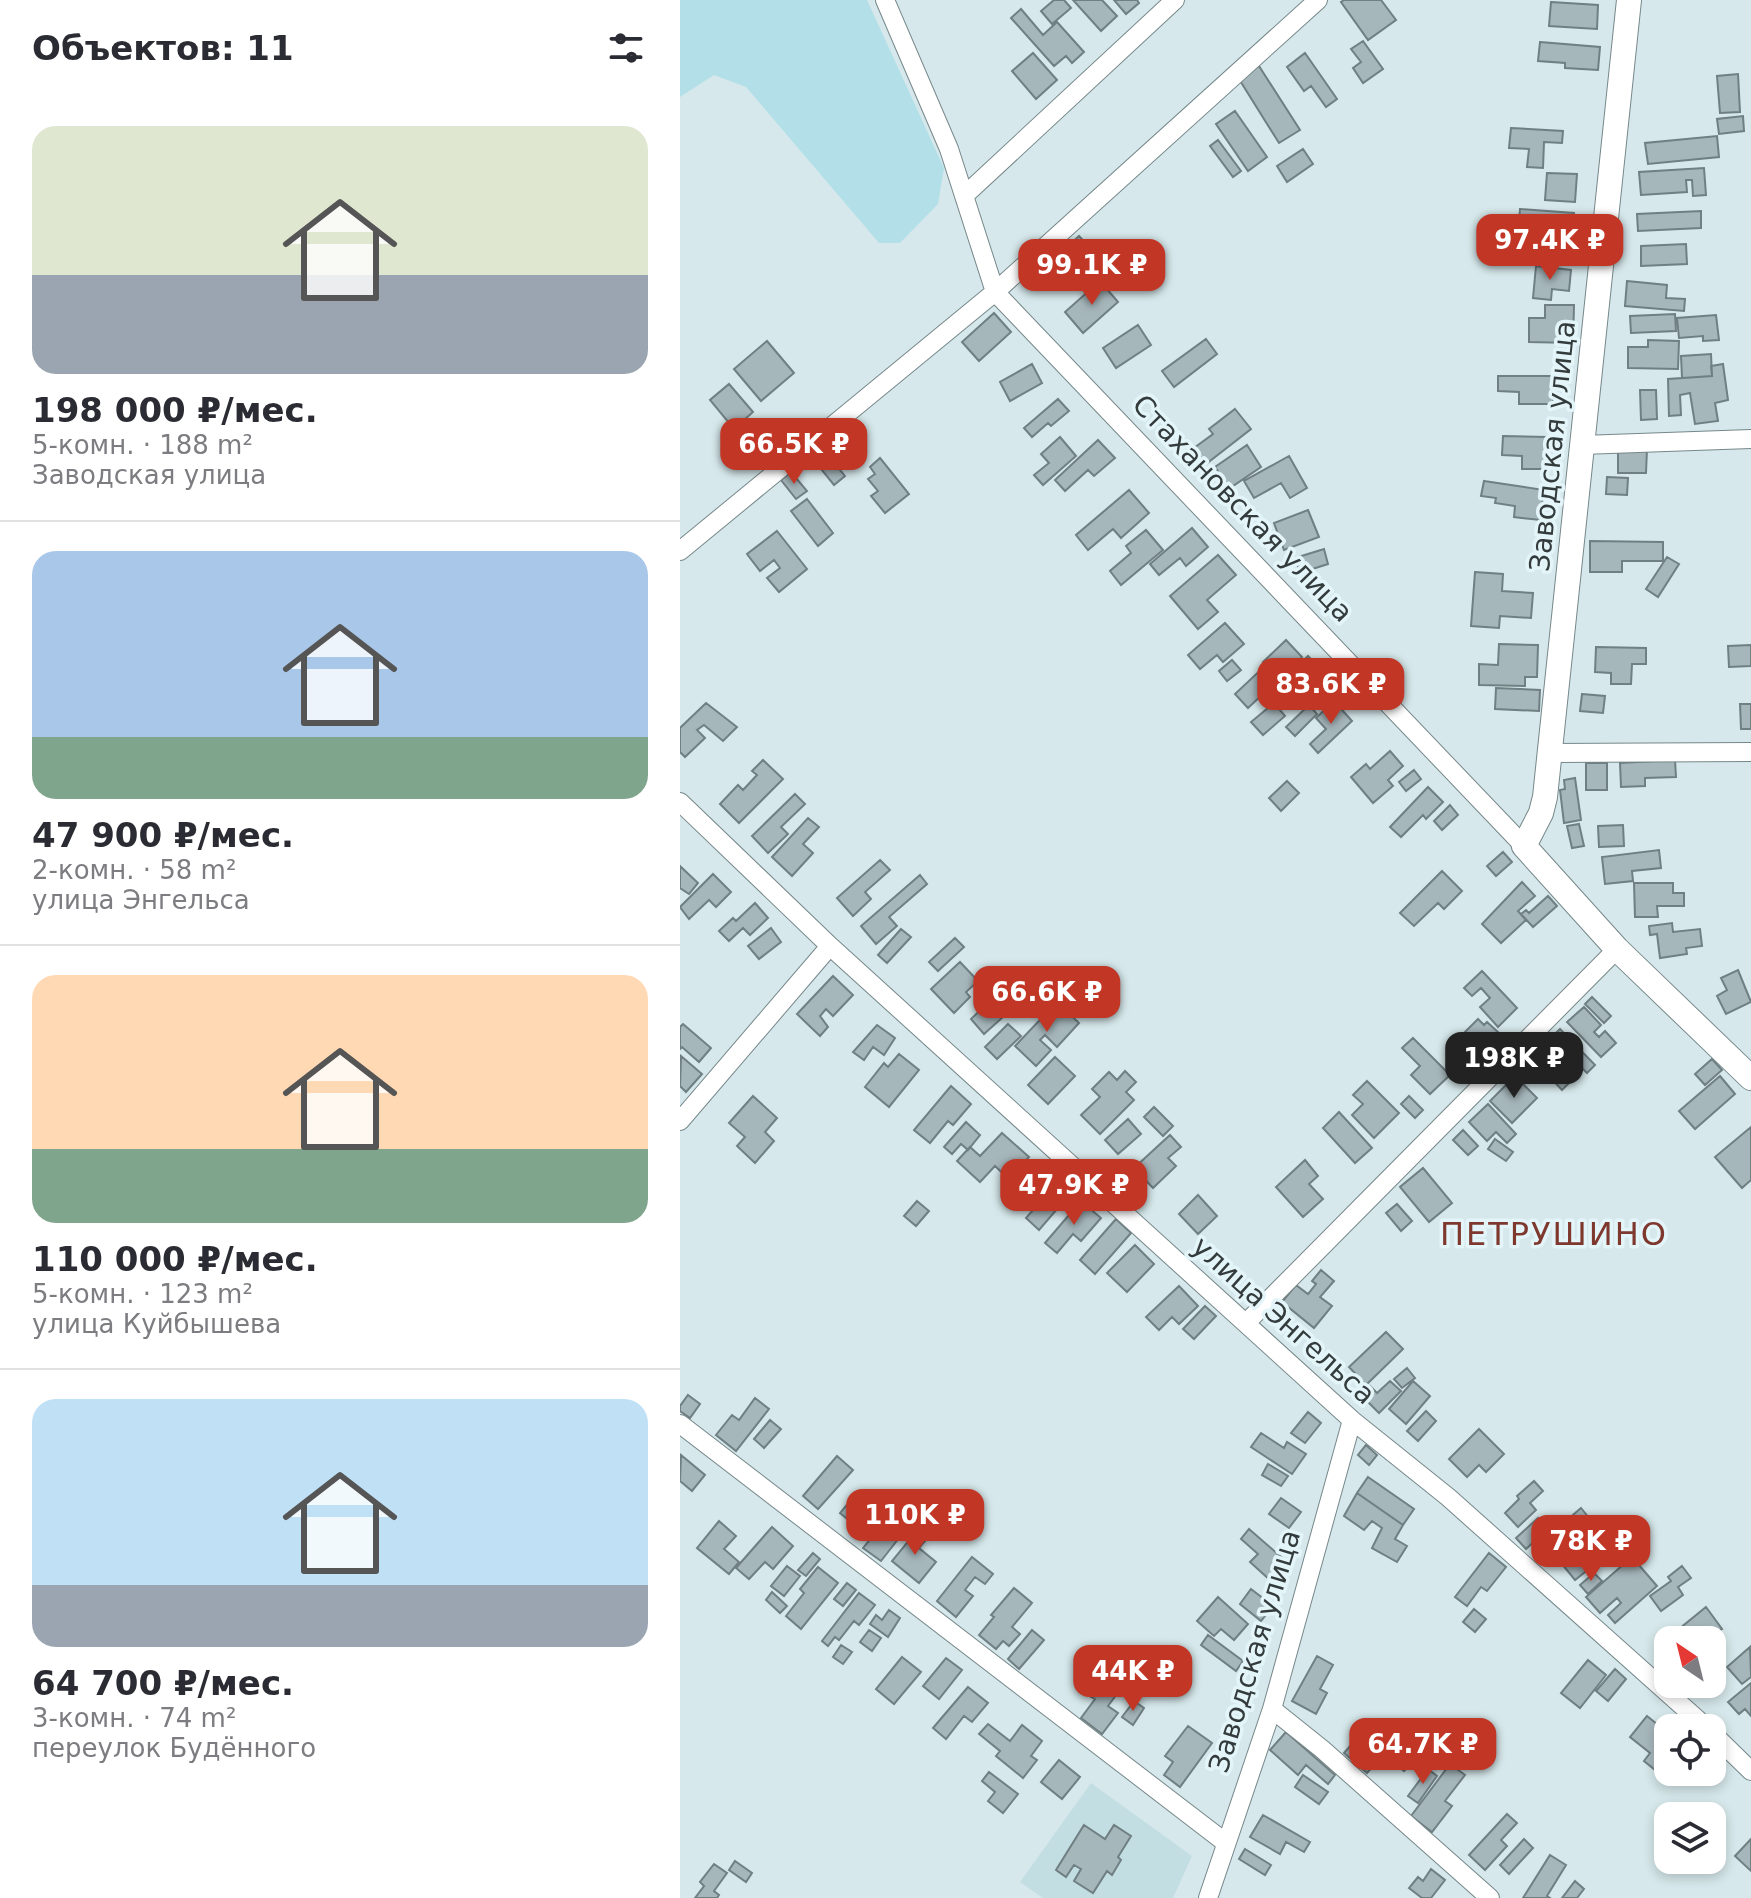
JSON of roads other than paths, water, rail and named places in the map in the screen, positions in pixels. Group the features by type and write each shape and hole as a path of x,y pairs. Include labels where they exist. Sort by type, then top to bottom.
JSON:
{"street":[{"path":"885,0 949,149 995,292"},
{"path":"965,195 1175,0"},
{"path":"680,551 995,292 1318,0"},
{"name":"Заводская улица","path":"1524,846 1541,813 1550,753 1629,0"},
{"name":"Стахановская улица","path":"995,292 1524,846 1617,949 1751,1078"},
{"path":"1582,445 1751,439"},
{"path":"1550,753 1751,752"},
{"name":"улица Энгельса","path":"680,802 830,946 1352,1420 1448,1497 1691,1714"},
{"path":"680,1121 830,946"},
{"path":"1246,1323 1617,949"},
{"name":"Заводская улица","path":"1208,1898 1272,1709 1352,1420"},
{"path":"680,1424 1226,1843"},
{"path":"1272,1709 1322,1749 1490,1898"},
{"path":"1726,1747 1751,1771"}],"district":[{"name":"ПЕТРУШИНО","path":"1554,1234"}]}
